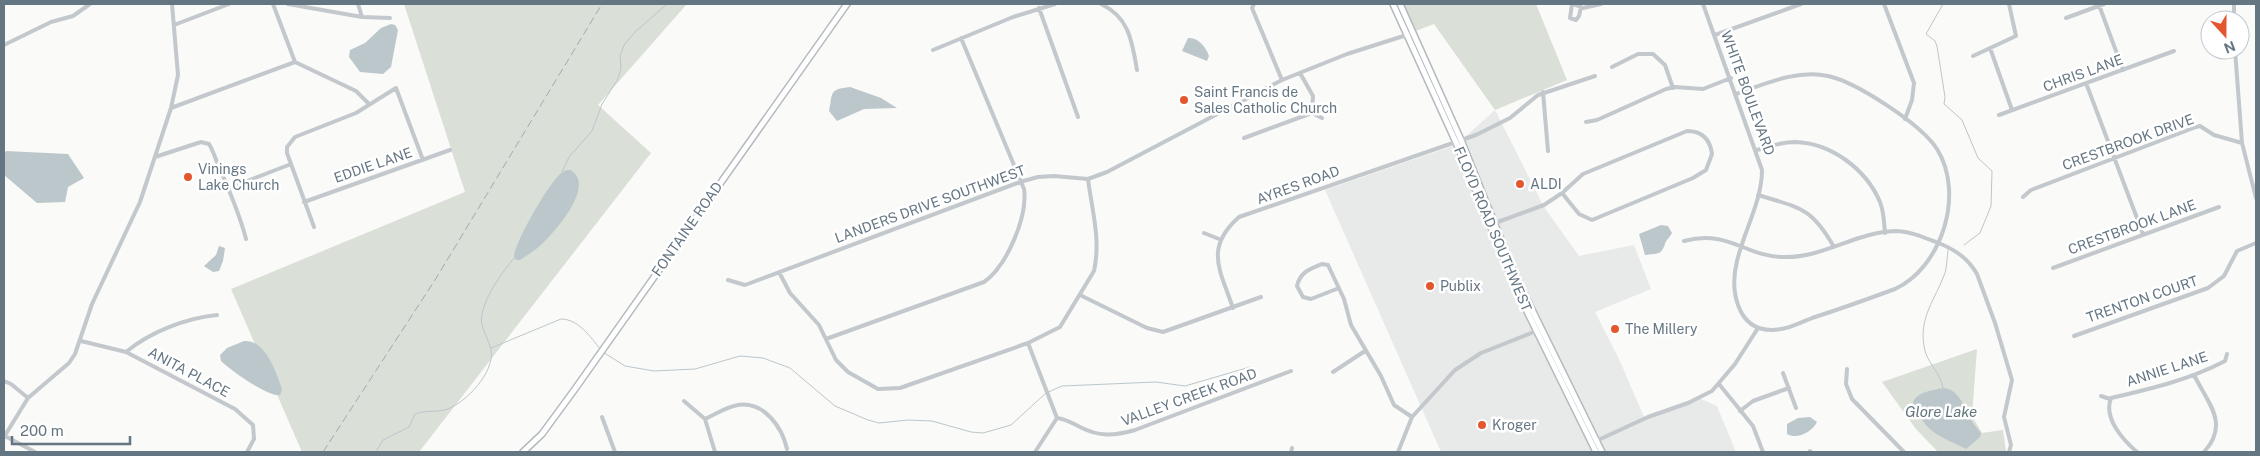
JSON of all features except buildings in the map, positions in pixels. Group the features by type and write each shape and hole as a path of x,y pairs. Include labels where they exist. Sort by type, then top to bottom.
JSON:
{"main road":[{"name":"FONTAINE ROAD","path":"525,452 554,417 596,360 847,4"},
{"name":"FLOYD ROAD SOUTHWEST","path":"1393,4 1411,34"},
{"name":"FLOYD ROAD SOUTHWEST","path":"1400,4 1411,34 1495,223 1539,330 1594,442 1602,452"},
{"name":"FLOYD ROAD SOUTHWEST","path":"1458,141 1517,291 1539,330"},
{"name":"FLOYD ROAD SOUTHWEST","path":"1594,442 1596,452"}],"street":[{"path":"4,44 51,22 73,16 90,4"},
{"path":"35,452 4,437 28,398 70,363 80,341 92,304 126,234 156,157 171,108 178,74 172,4"},
{"path":"174,25 229,4"},
{"path":"273,4 294,62 356,91 369,104"},
{"path":"288,4 362,17 390,18"},
{"path":"358,4 362,17"},
{"path":"933,50 1039,8 1055,4"},
{"path":"1102,4 1120,15 1127,30 1136,70"},
{"path":"1254,4 1252,8 1258,25 1282,80"},
{"path":"1581,7 1576,20 1570,18 1572,4 1581,7 1601,4"},
{"name":"WHITE BOULEVARD","path":"1703,4 1757,150 1762,170 1758,196 1741,246 1734,277 1735,300 1744,317 1758,328"},
{"path":"1715,35 1801,4"},
{"path":"1884,4 1914,83 1912,100 1904,119"},
{"path":"1973,56 2016,36 2009,4"},
{"path":"2066,18 2102,5 2123,70"},
{"path":"1039,8 1078,118"},
{"name":"LANDERS DRIVE SOUTHWEST","path":"728,280 745,285 1020,182 1054,176 1088,179 1107,172 1282,80 1347,54 1411,34"},
{"path":"826,339 972,287 995,274 1024,211 1025,198 1020,182 961,38"},
{"path":"1990,48 2012,110"},
{"name":"CHRIS LANE","path":"2000,115 2174,51"},
{"path":"1612,67 1638,54 1653,54 1665,65 1673,88"},
{"path":"2237,60 2242,142 2256,198"},
{"path":"171,108 294,62"},
{"path":"1300,72 1314,96 1312,113"},
{"path":"1594,442 1648,417 1704,396 1719,384 1758,328 1780,330 1905,285 1920,272 1938,243 1944,229 1948,200 1944,165 1931,140 1904,119 1860,90 1828,76 1796,75 1736,94"},
{"path":"1548,151 1546,104 1543,92 1595,76"},
{"path":"1586,122 1597,120 1673,88 1703,89 1731,78"},
{"path":"2086,83 2143,234"},
{"path":"314,228 291,164 287,147 295,137 356,113 396,88 423,160"},
{"name":"AYRES ROAD","path":"1219,239 1239,217 1458,141 1503,123 1543,92"},
{"path":"1244,138 1312,113 1322,118"},
{"name":"CRESTBROOK DRIVE","path":"2023,197 2031,190 2200,126 2214,135 2242,142"},
{"path":"1495,223 1544,205 1562,193 1583,174 1687,131 1700,132 1706,136 1711,148 1712,160 1701,174 1597,219 1582,218 1562,193"},
{"path":"156,157 204,141 210,147 229,188 237,212 241,216 246,239"},
{"path":"1757,150 1794,142 1822,147 1838,155 1856,169 1874,191 1880,203 1885,233"},
{"name":"EDDIE LANE","path":"304,202 450,150"},
{"path":"229,188 291,164"},
{"path":"779,272 790,293 816,321 836,360 848,372 878,389 900,388 1028,343 1060,327 1094,271 1098,240 1088,179"},
{"path":"1758,196 1802,208 1822,226 1834,247"},
{"name":"CRESTBROOK LANE","path":"2053,268 2219,206"},
{"path":"1684,241 1708,236 1781,258 1808,256 1885,233 1905,232 1952,248 1971,264 1995,323 2012,380 2004,417 2011,445 2009,452"},
{"path":"1204,233 1219,239 1216,252 1217,264 1233,308"},
{"name":"TRENTON COURT","path":"2074,336 2208,288 2224,276 2237,251 2256,242"},
{"path":"1339,288 1311,299 1303,297 1297,286 1301,275 1325,264 1339,288 1351,325 1381,376 1394,405 1412,417"},
{"path":"1080,295 1147,328 1163,332 1261,297"},
{"path":"126,352 143,338 203,316 217,315"},
{"path":"1398,452 1412,417 1454,370 1467,360 1539,330"},
{"name":"ANITA PLACE","path":"80,341 126,352 242,414 253,426 254,431 254,439 247,452"},
{"path":"1028,343 1057,418 1035,452"},
{"path":"1333,372 1365,350"},
{"name":"ANNIE LANE","path":"2110,399 2151,389 2194,375 2225,361 2227,354"},
{"path":"1847,369 1846,384 1852,399 1904,452"},
{"name":"VALLEY CREEK ROAD","path":"1057,418 1070,421 1089,432 1113,436 1135,430 1291,371"},
{"path":"1784,373 1796,408"},
{"path":"2194,375 2216,420 2216,435 2204,452"},
{"path":"4,381 11,384 28,398"},
{"path":"1719,384 1753,426 1763,452"},
{"path":"1740,410 1753,401 1789,388"},
{"path":"2101,396 2110,399 2117,430 2137,452"},
{"path":"684,401 705,419 715,452"},
{"path":"705,419 726,408 740,404 759,408 776,424 787,449"},
{"path":"602,417 615,452"},
{"path":"1895,452 1898,448"}],"shaded area":[{"path":"404,4 687,4 598,105 651,153 419,452 302,452 231,289 465,192"},
{"path":"1392,4 1536,4 1567,80 1495,110 1434,24 1405,35"},
{"path":"1495,110 1544,207 1579,256 1634,245 1651,289 1595,312 1619,359 1644,417 1699,398 1717,406 1736,452 1441,452 1325,190 1456,145"},
{"path":"1977,349 1972,416 1982,433 2003,430 2006,451 1938,452 1916,429 1882,382"}],"water":[{"path":"391,24 395,25 398,30 391,67 383,74 360,72 349,57 350,50 365,43 381,28"},
{"path":"1188,38 1195,39 1204,46 1209,56 1207,61 1182,51"},
{"path":"850,87 881,98 897,108 864,109 837,121 829,111 833,93 838,89"},
{"path":"6,151 68,154 84,178 68,187 65,202 37,203 4,175 4,155"},
{"path":"570,170 577,177 579,186 571,208 542,244 520,260 516,260 514,257 520,239 542,198 557,177"},
{"path":"1661,225 1668,226 1672,233 1660,252 1645,255 1639,234"},
{"path":"219,246 225,248 223,261 219,271 213,272 204,266 216,255"},
{"path":"244,341 258,345 269,358 282,390 280,395 267,392 258,387 221,361 220,355 227,348"},
{"name":"Glore Lake","path":"1943,388 1949,389 1957,395 1971,420 1981,433 1980,437 1966,449 1941,437 1929,428 1923,422 1913,403 1921,394"},
{"path":"1810,417 1817,422 1808,432 1795,436 1787,434 1787,424 1798,418"}],"waterway":[{"path":"562,172 569,157 592,131 602,104 618,79 621,68 620,56 624,45 635,32 667,4"},
{"path":"1943,4 1926,34 1935,41 1937,46 1945,97 1944,104 1962,120 1978,158 1992,171 1991,206 1980,233 1964,245"},
{"path":"1943,388 1942,382 1925,352 1923,336 1926,317 1945,273 1948,250"},
{"path":"376,452 383,440 409,427 415,414 452,407 467,397 481,381 490,364 491,355 490,346 482,326 481,318 484,306 491,291 514,258"},
{"path":"491,348 561,319 578,325 600,349"},
{"path":"603,352 625,366 654,371 695,369 740,356 763,358 790,368 835,406 868,420 879,423 908,420 932,421 971,432 983,433 1011,425 1046,393 1062,386 1156,382 1185,386 1250,367"}],"railway":[{"path":"323,452 435,280 602,4"}],"place":[{"name":"Saint Francis de Sales Catholic Church","path":"1184,100"},
{"name":"Vinings Lake Church","path":"188,177"},
{"name":"ALDI","path":"1520,184"},
{"name":"Publix","path":"1430,286"},
{"name":"The Millery","path":"1615,329"},
{"name":"Kroger","path":"1482,425"}]}
